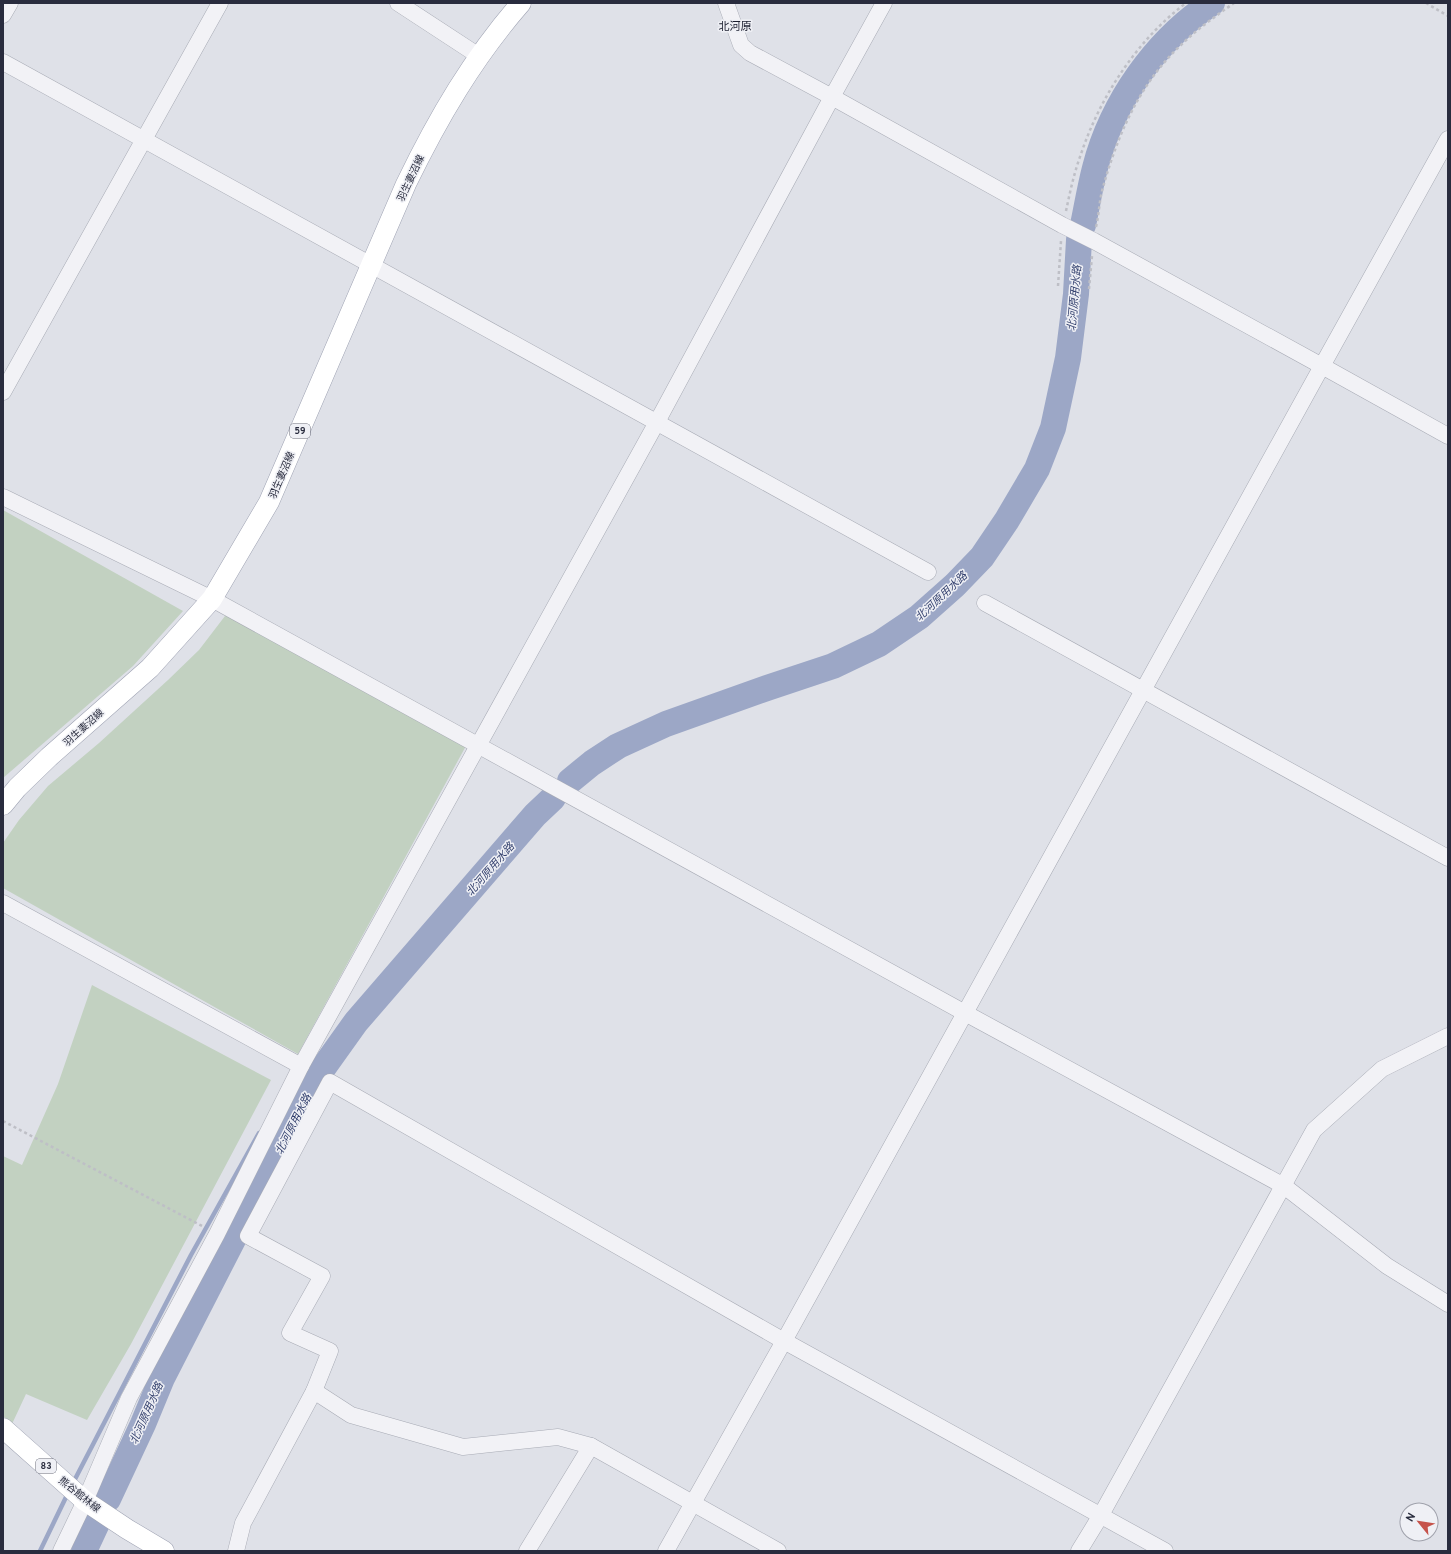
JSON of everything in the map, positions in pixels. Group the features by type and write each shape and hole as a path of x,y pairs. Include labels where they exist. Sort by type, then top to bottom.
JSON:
{"main road":[{"name":"羽生妻沼線","path":"3,805 17,788 49,757 150,668 212,599 269,502 406,184 427,142 455,92 479,56 521,3"},
{"name":"熊谷館林線","path":"3,1428 87,1502 164,1551"}],"street":[{"path":"3,15 10,3"},
{"path":"3,392 220,3"},
{"path":"398,3 479,56"},
{"path":"726,3 741,45 750,53 1448,436"},
{"path":"61,1551 87,1502 129,1398 217,1234 301,1066 657,422 884,3"},
{"path":"3,62 928,572"},
{"path":"666,1551 784,1341 1448,139"},
{"path":"3,496 212,599 965,1013 1284,1186 1387,1266 1448,1304"},
{"path":"985,603 1142,691 1448,858"},
{"path":"3,903 301,1066"},
{"path":"1079,1551 1101,1515 1314,1130 1382,1069 1448,1036"},
{"path":"236,1551 243,1523 314,1392 330,1351 290,1332 322,1276 248,1236 330,1082 784,1341 1164,1551"},
{"path":"314,1392 351,1415 462,1447 558,1437 591,1446 778,1551"},
{"path":"527,1551 591,1446"}],"path":[{"path":"1058,286 1062,225 1081,154 1096,116 1118,77 1148,38 1186,3"},
{"path":"1089,289 1094,241 1102,193 1112,157 1137,100 1153,76 1180,46 1204,25 1234,3"},
{"path":"1426,3 1448,16"},
{"path":"3,1121 217,1234"}],"green space":[{"path":"3,510 183,611 133,666 3,778"},
{"path":"225,616 235,617 467,744 298,1054 3,888 3,843 19,820 48,786 99,743 199,650"},
{"path":"92,985 271,1080 131,1344 87,1420 26,1394 12,1424 3,1416 3,1156 22,1165 58,1084"}],"waterway":[{"name":"北河原用水路","path":"1083,225 1093,175 1103,143 1125,97 1139,75 1172,35 1212,3"},
{"name":"北河原用水路","path":"570,781 592,763 618,746 666,724 833,666 879,644 919,617 955,585 982,557 1007,520 1037,469 1053,428 1068,358 1076,294 1079,240"},
{"name":"北河原用水路","path":"108,1499 143,1424 162,1378 304,1101 321,1071 356,1022 535,815 553,798"},
{"path":"73,1483 191,1255 259,1133"},
{"path":"40,1551 68,1493"},
{"name":"北河原用水路","path":"84,1551 98,1521"}],"district":[{"name":"北河原","path":"735,26"}]}
